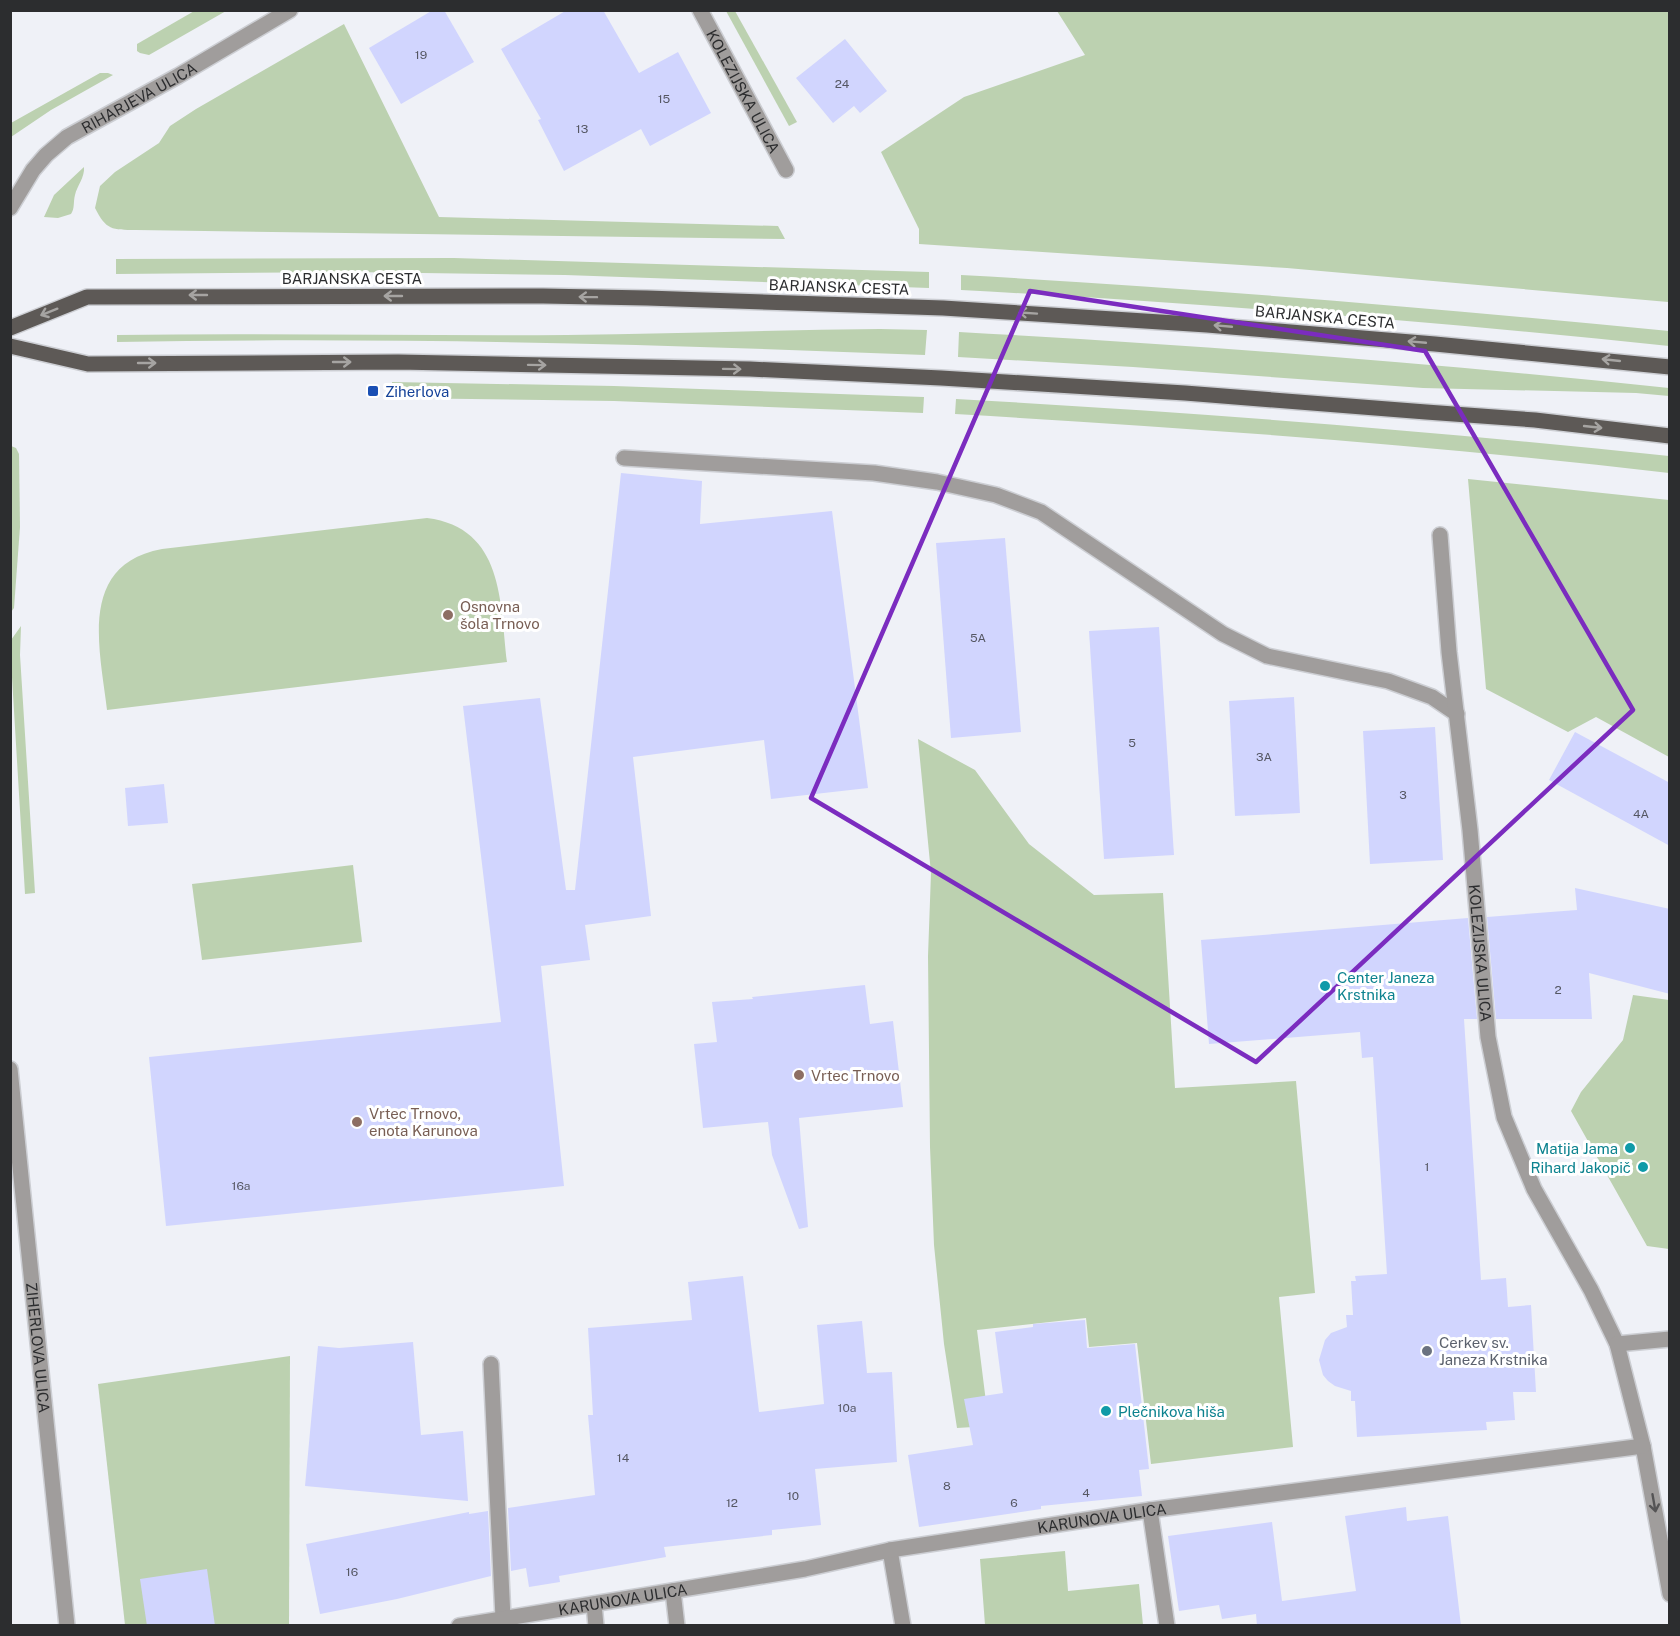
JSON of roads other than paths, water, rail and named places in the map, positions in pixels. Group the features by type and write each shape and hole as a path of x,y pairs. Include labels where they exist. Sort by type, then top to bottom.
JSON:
{"main road":[{"name":"BARJANSKA CESTA","path":"10,328 87,297 99,296 647,298 943,308 1207,325 1670,367"},
{"path":"10,346 88,364 398,362 750,369 940,378 1426,411 1535,420 1670,436"}],"street":[{"name":"RIHARJEVA ULICA","path":"10,208 33,170 67,137 178,76 290,10"},
{"name":"KOLEZIJSKA ULICA","path":"700,10 786,170"},
{"path":"624,458 874,474 937,482 996,495 1041,512 1223,634 1267,656 1388,681 1432,697 1456,714"},
{"name":"KOLEZIJSKA ULICA","path":"1440,535 1449,652 1483,963 1488,1037 1504,1117 1534,1189 1591,1290 1617,1344"},
{"name":"ZIHERLOVA ULICA","path":"10,1070 67,1626"},
{"path":"1670,1339 1617,1344 1643,1446 1670,1594"},
{"path":"491,1364 494,1622"},
{"name":"KARUNOVA ULICA","path":"459,1626 805,1569 890,1550 1150,1510 1643,1446"},
{"path":"1150,1510 1167,1626"},
{"path":"890,1550 903,1626"},
{"path":"673,1591 677,1626"},
{"path":"594,1604 596,1626"}],"place":[{"name":"Ziherlova","path":"373,391"},
{"name":"Osnovna šola Trnovo","path":"448,615"},
{"name":"Center Janeza Krstnika","path":"1325,986"},
{"name":"Vrtec Trnovo","path":"799,1075"},
{"name":"Vrtec Trnovo, enota Karunova","path":"357,1122"},
{"name":"Matija Jama","path":"1630,1148"},
{"name":"Rihard Jakopič","path":"1643,1167"},
{"name":"Cerkev sv. Janeza Krstnika","path":"1427,1351"},
{"name":"Plečnikova hiša","path":"1106,1411"}]}
